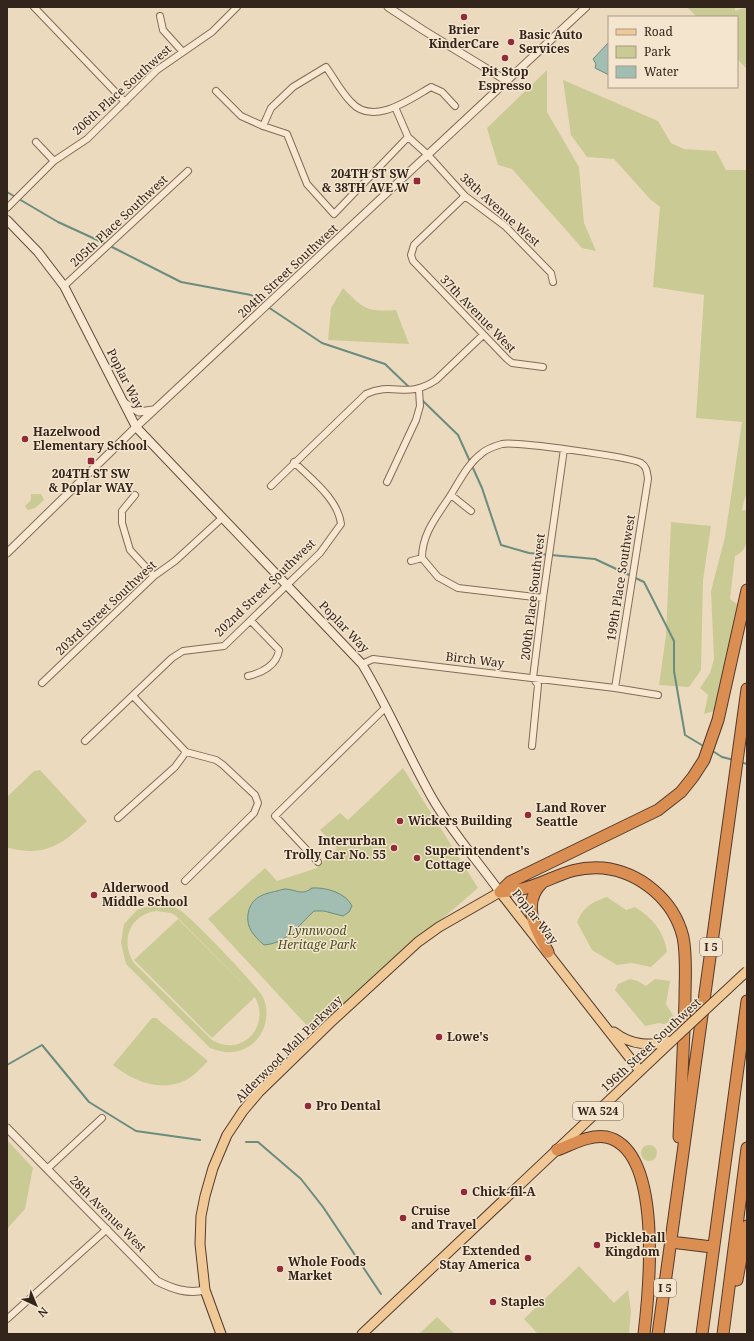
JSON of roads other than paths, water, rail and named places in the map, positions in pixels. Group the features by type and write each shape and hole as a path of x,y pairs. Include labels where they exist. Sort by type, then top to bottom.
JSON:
{"highway":[{"path":"500,892 510,882 658,810 681,792 704,760 718,720 747,590"},
{"name":"I 5","path":"658,1334 747,689"},
{"path":"500,892 519,890 568,871 586,868 602,868 630,875 652,889 661,897 679,925 685,955 685,977 684,1048 676,1204"},
{"path":"547,879 534,892 531,898 530,909 539,935 548,952"},
{"path":"702,1334 712,1247 747,1001"},
{"path":"557,1150 588,1138 607,1137 614,1140 626,1150 636,1167 646,1196 649,1228 648,1301 644,1334"},
{"path":"723,1334 747,1148"},
{"path":"726,1334 747,1226"},
{"path":"671,1242 712,1247"}],"main road":[{"name":"Poplar Way","path":"7,220 38,252 64,286 136,427 362,664 386,707 432,797 456,834 640,1071"},
{"name":"Alderwood Mall Parkway","path":"221,1334 205,1290 200,1244 201,1216 205,1196 227,1135 243,1111 292,1060 418,942 439,927 500,892"},
{"name":"196th Street Southwest","path":"362,1334 747,971"},
{"path":"606,1026 620,1037 630,1042 646,1045 673,1040"}],"street":[{"path":"34,7 125,102"},
{"name":"206th Place Southwest","path":"7,208 54,161 87,139 158,70 182,51 212,32 237,7"},
{"path":"388,7 414,25 507,81"},
{"name":"204th Street Southwest","path":"7,553 136,427 586,7"},
{"path":"160,16 163,30 182,51"},
{"path":"262,126 271,108 294,88 326,67 351,103 361,110 378,112 395,108 431,87 442,92 455,106"},
{"path":"216,91 241,116 262,126 287,134 308,184 334,214 408,137 395,108"},
{"name":"38th Avenue West","path":"408,137 428,155 465,196 505,226 551,273 553,282"},
{"path":"36,142 54,161"},
{"name":"205th Place Southwest","path":"64,286 188,171"},
{"name":"37th Avenue West","path":"465,196 419,240 412,250 411,255 418,267 512,363 543,367"},
{"path":"271,486 294,462 366,394 384,388 410,391 419,390 436,380 483,335"},
{"path":"387,482 416,420 420,406 419,390"},
{"path":"123,402 139,412 155,410"},
{"path":"422,558 426,536 436,515 474,460 490,448 504,443 518,443 564,450"},
{"name":"199th Place Southwest","path":"564,450 640,462 647,470 648,479 615,688"},
{"name":"200th Place Southwest","path":"532,746 538,685 533,678 542,598 564,450"},
{"name":"202nd Street Southwest","path":"85,741 172,658 183,651 224,646 320,553 341,524 340,514 335,504 294,462"},
{"path":"450,495 472,511"},
{"path":"135,496 122,511 122,523 130,550 154,576"},
{"name":"203rd Street Southwest","path":"42,683 154,576 175,561 222,518"},
{"path":"422,558 438,577 458,588 542,598"},
{"path":"411,561 422,558"},
{"path":"248,676 263,671 271,665 278,658 279,650 251,621"},
{"name":"Birch Way","path":"362,664 373,659 615,688 658,695"},
{"path":"133,696 186,752 216,760 255,795 258,803 254,813 185,881"},
{"path":"318,862 275,816 386,707"},
{"path":"118,818 175,767 186,752"},
{"path":"47,1169 102,1118"},
{"name":"28th Avenue West","path":"7,1128 158,1280 181,1291 195,1292 205,1290"},
{"path":"7,1319 107,1229"}],"water":[{"path":"608,43 608,74 595,68 596,64 593,59"},
{"path":"312,888 329,890 340,894 349,901 352,906 349,912 343,916 324,911 314,911 292,933 272,944 264,945 254,935 248,923 248,914 252,904 258,897 283,889 305,892"}],"waterway":[{"path":"7,192 58,222 106,244"},
{"path":"110,246 181,282 251,295 265,304"},
{"path":"268,307 322,343 385,364 410,388"},
{"path":"422,400 458,435 482,488 501,545 529,553 595,559 644,582 674,641 674,671 685,735 705,747"},
{"path":"711,750 722,757 734,760"},
{"path":"740,762 747,764"},
{"path":"7,1065 42,1045 89,1102 136,1131 200,1140"},
{"path":"246,1142 258,1142 301,1179 323,1207 381,1294"}],"place":[{"name":"Brier KinderCare","path":"464,17"},
{"name":"Basic Auto Services","path":"511,42"},
{"name":"Pit Stop Espresso","path":"505,58"},
{"name":"204TH ST SW & 38TH AVE W","path":"417,181"},
{"name":"Hazelwood Elementary School","path":"25,439"},
{"name":"204TH ST SW & Poplar WAY","path":"91,461"},
{"name":"Land Rover Seattle","path":"528,815"},
{"name":"Wickers Building","path":"400,821"},
{"name":"Interurban Trolly Car No. 55","path":"394,848"},
{"name":"Superintendent's Cottage","path":"417,858"},
{"name":"Alderwood Middle School","path":"94,895"},
{"name":"Lowe's","path":"439,1037"},
{"name":"Pro Dental","path":"308,1106"},
{"name":"Chick-fil-A","path":"464,1192"},
{"name":"Cruise and Travel","path":"403,1218"},
{"name":"Pickleball Kingdom","path":"597,1245"},
{"name":"Extended Stay America","path":"528,1258"},
{"name":"Whole Foods Market","path":"280,1269"},
{"name":"Staples","path":"493,1302"}],"park label":[{"name":"Lynnwood Heritage Park","path":"317,938"}]}
